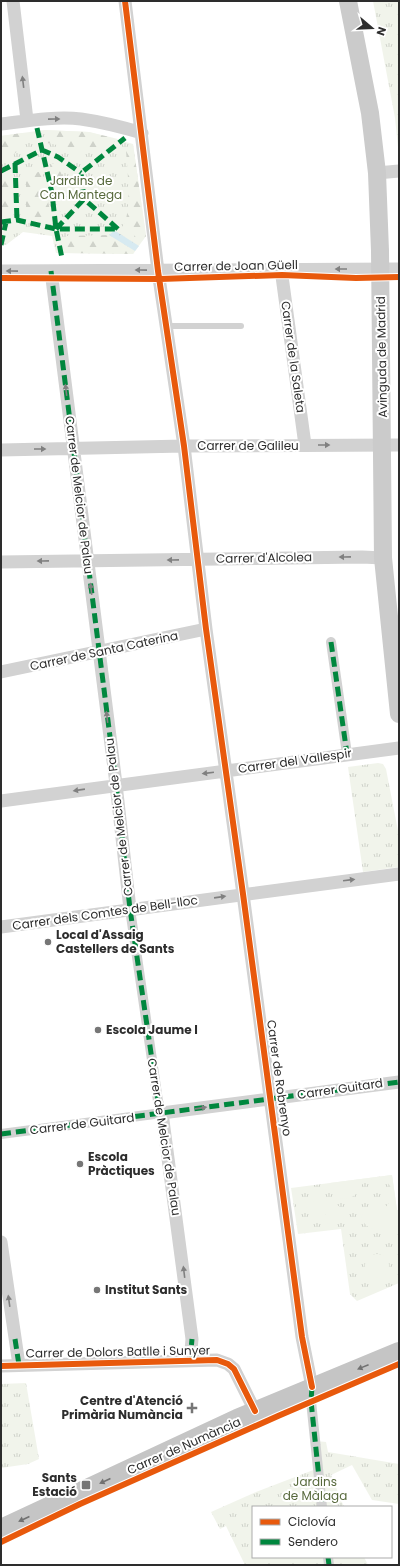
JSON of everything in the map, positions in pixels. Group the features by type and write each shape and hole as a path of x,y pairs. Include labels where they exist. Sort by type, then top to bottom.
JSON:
{"main road":[{"name":"Avinguda de Madrid","path":"348,1 370,113 377,173 380,269 391,445 384,558 399,714"},
{"name":"Carrer de Numància","path":"1,1529 255,1411 399,1352"}],"street":[{"path":"13,1 27,120"},
{"name":"Carrer de Robrenyo","path":"125,1 158,271 184,446 206,629 271,1099 302,1338 312,1387"},
{"path":"1,124 27,120 80,119 105,123 142,133"},
{"path":"377,173 399,171"},
{"name":"Carrer de la Saleta","path":"281,269 305,445"},
{"name":"Carrer de Joan Güell","path":"1,271 51,272 63,270 158,271 399,269"},
{"name":"Carrer de Melcior de Palau","path":"51,272 116,784 130,909 158,1101 162,1113 192,1339 192,1360"},
{"name":"Carrer de Galileu","path":"1,450 184,446 391,445"},
{"name":"Carrer d'Alcolea","path":"1,562 362,557 384,558"},
{"name":"Carrer de Santa Caterina","path":"1,672 206,629"},
{"path":"331,642 347,754"},
{"name":"Carrer del Vallespir","path":"1,801 116,784 399,748"},
{"name":"Carrer dels Comtes de Bell-lloc","path":"1,927 399,874"},
{"name":"Carrer Guitard","path":"162,1113 399,1082"},
{"name":"Carrer de Guitard","path":"1,1134 162,1113"},
{"path":"1,1242 19,1365"},
{"name":"Carrer de Dolors Batlle i Sunyer","path":"1,1366 217,1360 231,1366 240,1377 255,1411"},
{"path":"312,1387 311,1401 322,1506"}],"lane":[{"path":"167,326 242,326"}],"green space":[{"path":"373,1 399,1 399,157 395,118"},
{"name":"Jardins de Can Mantega","path":"44,130 89,132 133,144 146,236 133,254 56,253 52,236 23,232 6,245 1,244 1,136"},
{"path":"44,130 89,132 118,139 99,153 47,143"},
{"path":"22,133 24,145 12,156 1,148 1,136"},
{"path":"133,144 146,236 142,241 122,227 125,221 128,202 126,150"},
{"path":"57,163 65,183 65,210 60,212 50,164"},
{"path":"42,171 51,216 42,221 26,218 26,180 31,175"},
{"path":"12,177 12,215 1,213 1,181"},
{"path":"109,235 135,251 133,254 68,253 66,236"},
{"path":"378,763 383,764 386,769 399,836 399,867 363,872 348,767"},
{"path":"392,1175 397,1210 399,1210 399,1283 357,1301 350,1294 341,1229 298,1234 291,1188"},
{"path":"392,1175 397,1210 399,1210 399,1224 384,1230 370,1228 365,1224 360,1211 361,1202 363,1215 383,1212 383,1209 387,1206 392,1193 390,1185 387,1182 382,1180 363,1180 356,1194 345,1199 335,1195 330,1183"},
{"path":"328,1200 338,1205 342,1210 343,1221 327,1224 325,1213 322,1213 322,1207 296,1208 296,1204"},
{"path":"377,1254 386,1257 389,1266 386,1275 377,1278 368,1275 365,1266 368,1257"},
{"path":"26,1383 39,1459 28,1464 1,1468 1,1384"},
{"name":"Jardins de Màlaga","path":"316,1441 326,1442 328,1452 399,1464 399,1504 372,1500 352,1465 331,1475 344,1506 252,1506 252,1558 364,1558 368,1565 245,1565 226,1526 220,1529 211,1512 256,1492 316,1469"}],"water":[{"path":"114,231 139,246 135,251 109,235"}],"marked path":[{"path":"37,128 52,193 56,229 62,258"},
{"path":"118,229 84,199 81,173 125,138"},
{"path":"1,171 42,150 58,157 81,173"},
{"path":"15,163 17,220"},
{"path":"56,229 84,199"},
{"path":"1,222 17,220 56,229 118,229"},
{"path":"1,245 6,222"},
{"path":"51,271 116,784 130,909 158,1101 162,1113"},
{"path":"331,642 347,754"},
{"path":"1,1134 399,1082"},
{"path":"15,1339 19,1365"},
{"path":"192,1339 192,1360"},
{"path":"312,1387 311,1401 322,1506"},
{"path":"328,1558 329,1565"}],"cycle path":[{"path":"125,1 158,271 184,446 206,629 302,1337 312,1387"},
{"path":"1,278 160,279 282,275 356,278 399,277"},
{"path":"1,1366 217,1360 228,1364 234,1369 255,1411"},
{"path":"1,1542 80,1504 399,1364"}],"place":[{"name":"Local d'Assaig Castellers de Sants","path":"48,942"},
{"name":"Escola Jaume I","path":"98,1030"},
{"name":"Escola Pràctiques","path":"80,1164"},
{"name":"Institut Sants","path":"97,1290"},
{"name":"Centre d'Atenció Primària Numància","path":"192,1408"},
{"name":"Sants Estació","path":"86,1485"}]}
